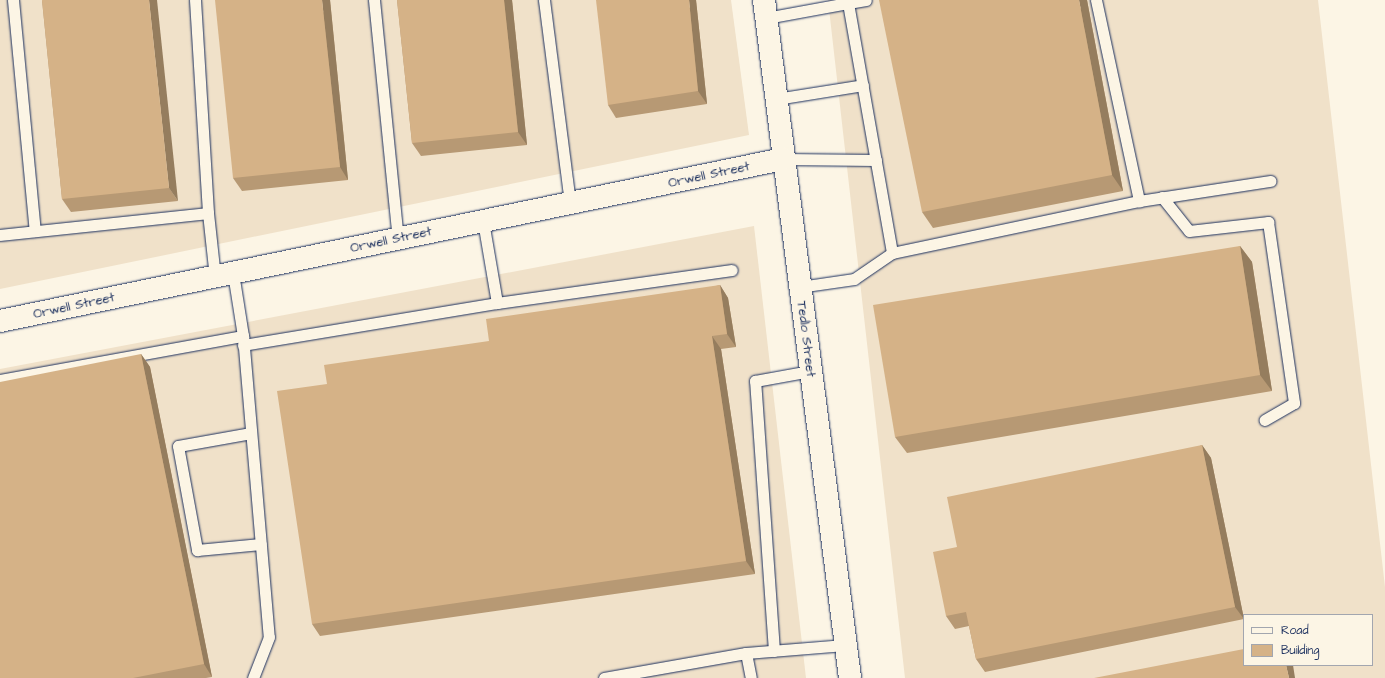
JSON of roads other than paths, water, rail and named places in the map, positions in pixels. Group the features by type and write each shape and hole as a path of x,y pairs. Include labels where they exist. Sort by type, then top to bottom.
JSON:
{"street":[{"name":"Tedlo Street","path":"765,9 799,288 850,678"},
{"name":"Orwell Street","path":"0,322 783,159"}],"lane":[{"path":"13,0 35,231"},
{"path":"195,0 208,213 243,340 269,637 253,678"},
{"path":"374,0 398,239"},
{"path":"544,0 570,203"},
{"path":"765,9 848,3 866,0"},
{"path":"1096,0 1139,201"},
{"path":"848,3 892,253"},
{"path":"776,99 863,85"},
{"path":"783,159 876,160"},
{"path":"799,288 854,279 892,253 1139,201 1270,181"},
{"path":"1162,197 1189,231 1268,222 1294,403 1264,420"},
{"path":"0,235 208,213"},
{"path":"483,221 497,303"},
{"path":"0,380 243,340 732,270"},
{"path":"774,651 754,381 810,371"},
{"path":"251,433 178,446 197,550 261,544"},
{"path":"604,678 746,653 845,645"},
{"path":"746,653 751,678"}]}
